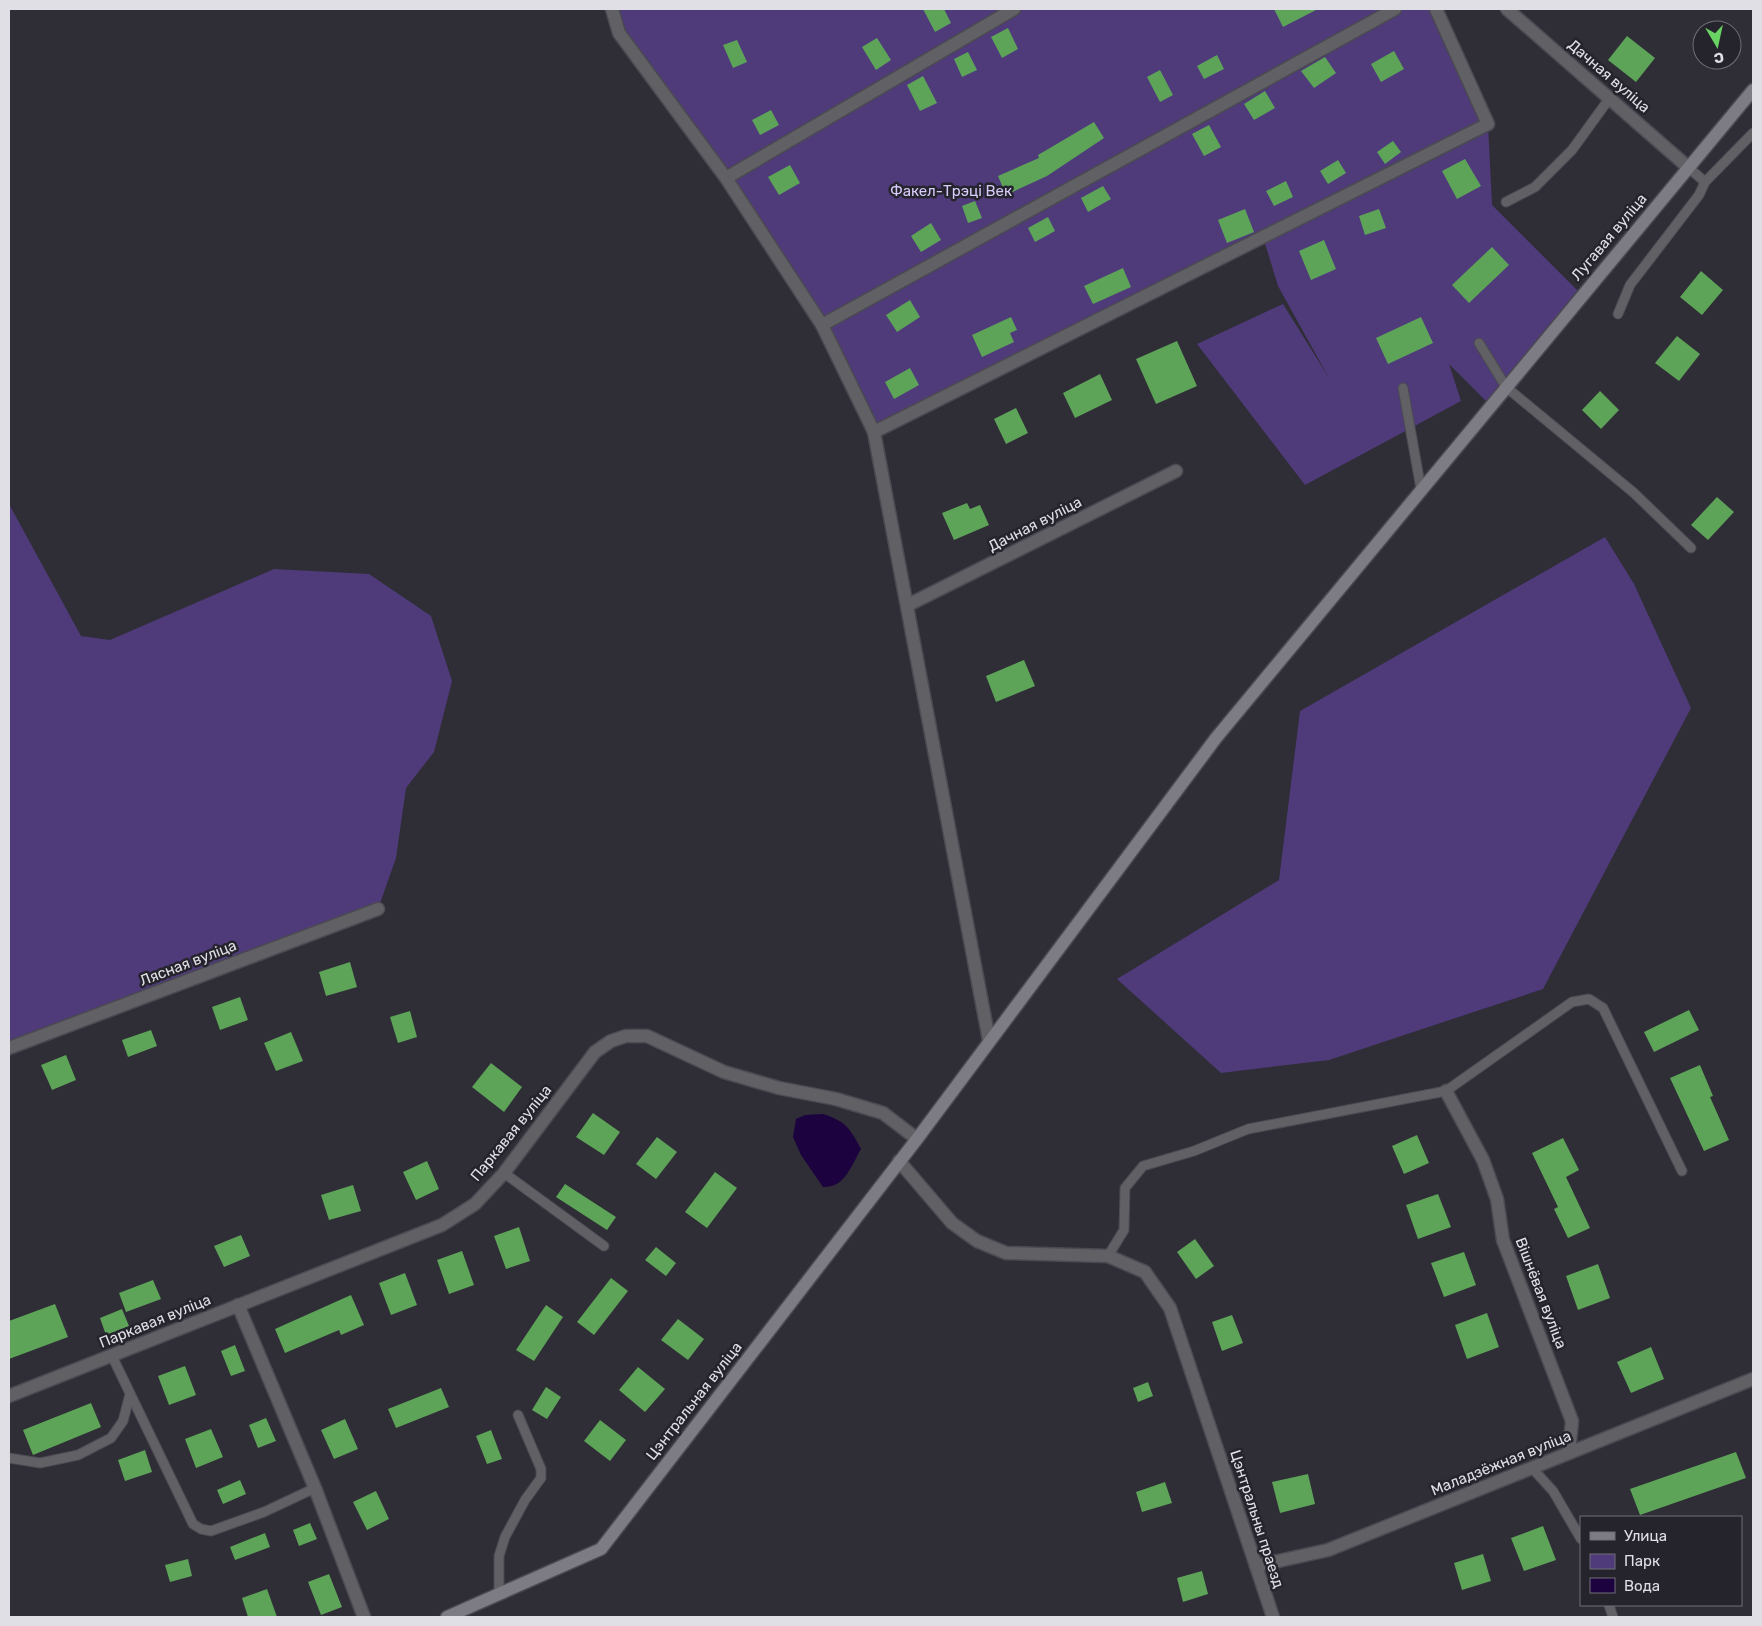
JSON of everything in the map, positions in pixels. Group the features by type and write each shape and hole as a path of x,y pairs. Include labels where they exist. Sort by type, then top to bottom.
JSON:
{"street":[{"path":"612,9 619,33 726,178 822,326 874,432 989,1040"},
{"path":"726,178 1014,9"},
{"path":"822,326 1395,9"},
{"path":"874,432 1488,124 1436,9"},
{"name":"Дачная вуліца","path":"1507,9 1689,168"},
{"name":"Лугавая вуліца","path":"989,1040 1216,738 1421,488 1753,90"},
{"name":"Дачная вуліца","path":"908,605 1176,471"},
{"name":"Лясная вуліца","path":"9,1048 378,909"},
{"name":"Паркавая вуліца","path":"9,1396 442,1225 474,1204 504,1173 595,1052 611,1041 626,1036 647,1036 724,1072 779,1088 836,1099 883,1113 917,1139"},
{"name":"Цэнтральная вуліца","path":"447,1617 601,1549 917,1139 989,1040"},
{"name":"Вішнёвая вуліца","path":"1446,1091 1483,1160 1497,1199 1503,1240 1572,1421 1569,1453"},
{"path":"899,1161 952,1222 977,1241 1006,1254 1108,1256"},
{"name":"Цэнтральны праезд","path":"1108,1256 1145,1272 1170,1308 1273,1617"},
{"path":"238,1305 315,1488 364,1617"},
{"name":"Маладзёжная вуліца","path":"1256,1566 1328,1550 1753,1379"}],"lane":[{"path":"1506,202 1535,187 1572,150 1609,99"},
{"path":"1618,314 1630,285 1699,195 1705,182 1753,133"},
{"path":"1689,168 1705,182"},
{"path":"1480,343 1506,387 1634,493 1691,548"},
{"path":"1402,388 1421,488"},
{"path":"1108,1256 1124,1230 1126,1188 1143,1166 1194,1151 1248,1129 1446,1091 1572,1002 1588,1000 1603,1008 1682,1171"},
{"path":"504,1173 604,1246"},
{"path":"112,1356 192,1524 201,1529 211,1531 264,1512 315,1488"},
{"path":"9,1458 40,1463 78,1455 111,1438 123,1421 130,1394"},
{"path":"499,1594 499,1556 505,1537 525,1500 541,1478 541,1469 518,1414"},
{"path":"1532,1468 1553,1491 1580,1537"}],"green space":[{"name":"Факел-Трэці Век","path":"612,9 1436,9 1488,124 1492,205 1582,295 1491,406 1449,364 1461,401 1305,485 1197,344 1283,304 1329,378 1278,286 1263,237 874,432 822,325 619,33"},
{"path":"9,504 81,636 110,640 274,569 369,574 431,616 452,681 434,752 406,788 396,858 378,909 9,1048"},
{"path":"1605,537 1634,584 1691,708 1543,989 1329,1060 1221,1073 1117,979 1279,880 1300,711"}],"water":[{"path":"823,1114 837,1119 846,1126 861,1149 842,1180 837,1184 823,1187 801,1155 793,1137 796,1119 805,1115"}],"building":[{"path":"923,9 944,9 951,23 935,32"},
{"path":"1274,9 1318,9 1283,27"},
{"path":"1008,28 1018,49 1002,58 991,37"},
{"path":"1627,36 1655,58 1636,82 1608,60"},
{"path":"877,38 891,60 876,70 862,47"},
{"path":"737,40 747,62 733,68 723,45"},
{"path":"1394,51 1404,69 1381,82 1371,64"},
{"path":"968,52 977,70 962,77 954,59"},
{"path":"1217,55 1224,69 1204,79 1197,66"},
{"path":"1325,57 1336,73 1314,88 1301,71"},
{"path":"1160,70 1173,95 1160,102 1147,77"},
{"path":"923,76 937,103 920,111 907,85"},
{"path":"1265,91 1275,108 1254,120 1244,104"},
{"path":"771,110 779,125 760,135 752,120"},
{"path":"1094,122 1104,138 1047,176 1006,195 998,176 1039,158 1038,155"},
{"path":"1209,125 1221,147 1204,156 1192,134"},
{"path":"1393,141 1401,152 1385,164 1377,152"},
{"path":"1465,159 1481,186 1457,199 1442,171"},
{"path":"1338,160 1346,173 1328,184 1320,171"},
{"path":"790,165 800,183 779,195 768,177"},
{"path":"1286,181 1293,197 1274,206 1266,191"},
{"path":"1103,186 1111,199 1088,212 1081,198"},
{"path":"975,201 982,218 968,223 962,206"},
{"path":"1245,209 1254,232 1227,243 1218,220"},
{"path":"1379,209 1386,228 1365,235 1359,216"},
{"path":"1048,217 1055,231 1035,242 1028,228"},
{"path":"931,223 941,240 921,252 911,236"},
{"path":"1324,240 1336,269 1311,280 1299,251"},
{"path":"1492,247 1509,265 1469,303 1452,285"},
{"path":"1123,268 1131,287 1093,304 1084,286"},
{"path":"1701,271 1723,290 1702,315 1680,297"},
{"path":"910,300 920,317 897,332 886,315"},
{"path":"1011,317 1017,330 1010,333 1014,342 982,357 972,335"},
{"path":"1421,317 1433,343 1388,364 1376,338"},
{"path":"1677,336 1700,354 1679,381 1655,363"},
{"path":"1177,341 1197,386 1156,404 1136,359"},
{"path":"910,368 919,385 894,399 885,382"},
{"path":"1100,374 1112,400 1075,418 1063,393"},
{"path":"1600,391 1619,410 1601,429 1582,410"},
{"path":"1016,408 1028,433 1006,444 994,419"},
{"path":"1717,497 1734,512 1708,540 1691,525"},
{"path":"967,503 970,509 980,505 989,525 954,540 942,513"},
{"path":"1024,660 1035,686 996,702 986,676"},
{"path":"350,962 357,987 326,996 319,972"},
{"path":"240,997 248,1020 220,1030 212,1007"},
{"path":"1689,1010 1699,1030 1654,1052 1644,1032"},
{"path":"410,1011 417,1037 398,1043 390,1017"},
{"path":"151,1030 157,1046 128,1057 122,1040"},
{"path":"291,1032 303,1061 276,1071 264,1043"},
{"path":"66,1055 76,1080 52,1090 41,1065"},
{"path":"491,1063 522,1087 504,1112 472,1087"},
{"path":"1700,1065 1713,1096 1710,1097 1729,1140 1704,1151 1670,1078"},
{"path":"593,1113 620,1132 604,1155 576,1137"},
{"path":"1417,1135 1429,1163 1404,1174 1392,1146"},
{"path":"657,1137 677,1152 656,1179 636,1164"},
{"path":"1563,1138 1579,1170 1566,1177 1590,1228 1568,1238 1554,1209 1558,1207 1532,1153"},
{"path":"427,1161 439,1189 416,1200 403,1172"},
{"path":"715,1172 737,1188 707,1228 685,1212"},
{"path":"565,1184 616,1217 607,1230 556,1197"},
{"path":"353,1185 361,1211 329,1220 321,1195"},
{"path":"1438,1194 1451,1227 1418,1239 1406,1205"},
{"path":"519,1227 530,1261 506,1269 494,1236"},
{"path":"241,1235 250,1256 224,1267 214,1246"},
{"path":"1195,1239 1214,1266 1196,1279 1177,1252"},
{"path":"656,1247 676,1263 666,1276 645,1260"},
{"path":"462,1251 474,1285 449,1294 437,1260"},
{"path":"1464,1252 1476,1285 1444,1297 1431,1263"},
{"path":"1598,1264 1610,1298 1578,1310 1566,1276"},
{"path":"405,1273 417,1305 391,1315 379,1283"},
{"path":"611,1278 628,1291 594,1335 577,1322"},
{"path":"153,1280 161,1299 126,1312 119,1293"},
{"path":"351,1295 364,1325 341,1335 339,1330 285,1353 275,1329"},
{"path":"55,1304 68,1337 9,1359 9,1321"},
{"path":"546,1305 563,1317 534,1361 516,1350"},
{"path":"122,1309 129,1326 106,1335 100,1318"},
{"path":"1487,1313 1499,1347 1467,1359 1455,1325"},
{"path":"1232,1315 1243,1343 1222,1351 1212,1322"},
{"path":"678,1319 704,1339 688,1360 661,1340"},
{"path":"235,1345 245,1371 231,1376 221,1351"},
{"path":"1651,1347 1664,1379 1631,1393 1617,1362"},
{"path":"185,1366 196,1395 169,1405 158,1376"},
{"path":"638,1367 665,1389 645,1412 619,1390"},
{"path":"1148,1382 1153,1396 1138,1402 1133,1388"},
{"path":"546,1387 561,1397 547,1419 532,1410"},
{"path":"441,1388 449,1407 396,1428 388,1409"},
{"path":"91,1403 101,1427 33,1455 23,1430"},
{"path":"266,1418 276,1441 258,1448 249,1425"},
{"path":"345,1419 358,1449 334,1459 321,1430"},
{"path":"600,1420 626,1440 610,1461 584,1441"},
{"path":"211,1429 223,1457 196,1468 185,1439"},
{"path":"491,1430 502,1459 487,1464 476,1436"},
{"path":"145,1450 152,1472 125,1481 118,1460"},
{"path":"1736,1452 1746,1478 1640,1515 1630,1489"},
{"path":"1308,1474 1315,1504 1280,1513 1272,1482"},
{"path":"240,1480 246,1494 223,1504 217,1490"},
{"path":"1165,1482 1172,1503 1142,1512 1136,1492"},
{"path":"376,1491 389,1519 367,1530 353,1502"},
{"path":"310,1523 317,1539 299,1546 293,1530"},
{"path":"1543,1526 1556,1560 1524,1571 1511,1538"},
{"path":"265,1533 270,1547 235,1560 230,1547"},
{"path":"1483,1554 1491,1581 1462,1590 1454,1563"},
{"path":"188,1559 192,1576 170,1582 165,1565"},
{"path":"1202,1571 1208,1594 1183,1602 1177,1578"},
{"path":"329,1574 342,1607 321,1615 308,1582"},
{"path":"267,1589 277,1617 248,1617 242,1598"}]}
